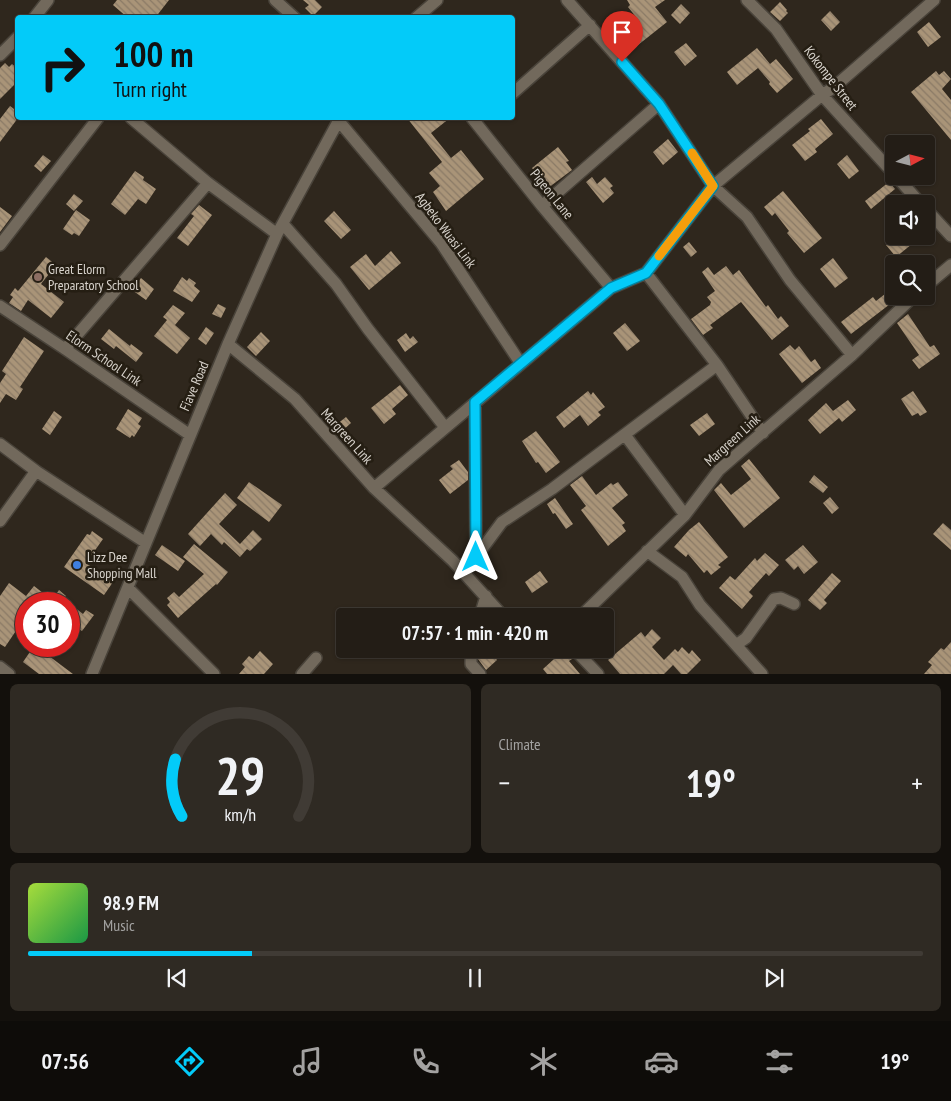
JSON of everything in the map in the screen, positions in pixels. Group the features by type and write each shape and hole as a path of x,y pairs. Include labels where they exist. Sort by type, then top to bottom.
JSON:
{"street":[{"path":"36,15 48,0"},
{"path":"275,0 292,15"},
{"path":"420,15 437,0"},
{"path":"567,0 659,104 713,186 747,217 790,280 852,355"},
{"name":"Kokompe Street","path":"747,0 776,29 822,95 885,164"},
{"path":"374,488 444,426 611,288 646,273 713,186 822,95 833,88 930,1"},
{"path":"515,91 590,25"},
{"path":"0,55 15,40"},
{"path":"542,206 659,104"},
{"path":"0,245 96,120"},
{"path":"133,120 208,183 280,229 336,284 368,329 444,426"},
{"name":"Fiave Road","path":"92,674 228,344 280,229 338,120"},
{"name":"Agbeko Wuasi Link","path":"340,120 441,243 521,364"},
{"name":"Pigeon Lane","path":"479,120 542,206 611,288"},
{"path":"65,349 208,183"},
{"name":"Kokompe Street","path":"904,185 913,195"},
{"path":"935,219 951,236"},
{"path":"935,278 951,265"},
{"path":"646,273 717,365 763,433"},
{"name":"Margreen Link","path":"589,608 685,515 719,470 852,355 905,305"},
{"name":"Elorm School Link","path":"0,306 190,435"},
{"name":"Margreen Link","path":"228,344 295,399 374,488 459,568 496,608"},
{"path":"459,568 476,557 502,522 625,435 717,365"},
{"path":"475,402 476,557"},
{"path":"625,435 685,515"},
{"path":"0,444 146,543"},
{"path":"0,521 36,470"},
{"path":"648,551 682,577 700,605 762,674"},
{"path":"128,588 214,674"},
{"path":"482,608 486,596"},
{"path":"736,645 746,638 774,599 781,598 794,604"},
{"path":"302,674 316,658"},
{"path":"471,658 471,664 480,674"},
{"path":"583,658 598,674"},
{"path":"0,667 8,674"}],"building":[{"path":"117,0 169,0 157,15 125,15 113,5"},
{"path":"303,0 315,0 322,7 312,15 305,8 309,5"},
{"path":"627,0 665,0 655,7 667,22 633,49 622,36 640,22 628,7 630,5"},
{"path":"780,2 788,13 780,21 770,12"},
{"path":"681,4 690,13 680,24 671,15"},
{"path":"830,11 840,22 831,31 821,20"},
{"path":"929,22 941,37 928,47 917,32"},
{"path":"686,43 697,56 685,66 674,52"},
{"path":"757,48 770,64 776,59 793,79 777,93 758,68 737,85 727,72"},
{"path":"5,63 9,67 12,64 15,66 15,84 0,99 0,68"},
{"path":"936,71 939,75 944,71 951,79 942,89 951,100 951,140 911,92"},
{"path":"10,106 15,110 16,120 0,142 0,119"},
{"path":"821,119 833,134 815,149 817,152 805,161 792,145 810,131 808,129"},
{"path":"409,120 447,120 431,133 451,158 461,150 484,179 446,211 433,192 440,186 429,173 442,162"},
{"path":"668,139 678,152 663,165 653,152"},
{"path":"558,147 569,161 566,162 572,170 548,188 532,168"},
{"path":"43,155 51,161 41,172 34,166"},
{"path":"847,155 859,171 849,179 837,164"},
{"path":"135,171 144,177 143,180 156,189 146,204 138,199 125,215 111,204"},
{"path":"592,177 597,184 605,177 613,186 610,188 614,193 603,203 586,182"},
{"path":"885,185 892,185 895,189 885,195 885,197 871,209 865,201"},
{"path":"783,191 822,238 804,253 787,233 789,231 775,213 772,216 764,207"},
{"path":"74,194 83,201 74,211 66,204"},
{"path":"199,205 212,215 188,246 177,238 194,216 191,214"},
{"path":"0,207 12,216 0,232"},
{"path":"76,210 90,220 79,236 74,233 72,235 63,229"},
{"path":"334,211 351,230 341,239 324,221"},
{"path":"689,242 697,252 691,257 683,247"},
{"path":"886,245 911,245 898,255 894,255"},
{"path":"391,251 401,263 369,290 350,267 366,254 375,266"},
{"path":"46,257 56,265 41,284 64,302 51,318 28,300 21,311 9,303 13,297 10,295 15,288 18,291"},
{"path":"833,258 848,278 835,288 820,269"},
{"path":"726,266 733,275 739,270 766,307 768,305 778,319 781,316 789,326 772,340 741,302 710,325 713,328 703,335 691,319 710,305 711,302 707,297 715,291 702,272 708,267 714,275"},
{"path":"182,277 187,281 189,278 196,283 194,286 200,291 192,302 173,291"},
{"path":"141,278 154,289 146,300 132,290"},
{"path":"885,294 885,305 889,305 851,334 841,322 873,297 876,301"},
{"path":"218,304 226,308 221,318 212,314"},
{"path":"173,305 185,313 175,325 190,338 177,354 154,336 167,320 163,317"},
{"path":"908,314 930,347 934,345 940,354 919,369 912,360 919,355 897,323"},
{"path":"625,323 640,341 627,351 613,333"},
{"path":"206,327 214,333 206,345 198,339"},
{"path":"109,329 130,346 131,344 143,353 136,362 116,346 114,349 101,339"},
{"path":"261,332 270,341 256,356 247,347"},
{"path":"406,333 410,339 413,336 418,342 405,352 397,340"},
{"path":"24,337 44,351 20,387 23,389 16,400 6,394 0,403 0,383 6,374 2,371"},
{"path":"790,345 795,350 799,346 811,362 815,359 821,368 802,383 779,354"},
{"path":"400,385 408,395 392,409 396,414 384,424 371,408"},
{"path":"588,391 591,395 593,392 605,407 598,412 601,415 588,426 580,415 564,428 556,417"},
{"path":"913,391 927,412 920,416 918,413 912,416 901,399"},
{"path":"848,400 856,410 842,422 839,418 820,434 808,420 826,403 833,411"},
{"path":"128,409 142,418 138,424 141,426 134,437 132,435 130,438 116,429"},
{"path":"54,411 62,417 50,435 42,429"},
{"path":"707,413 715,424 699,436 690,425"},
{"path":"346,417 351,423 341,432 336,425"},
{"path":"536,431 560,462 546,473 538,462 536,463 522,441"},
{"path":"749,459 780,498 744,528 714,490 721,483 731,495 751,479 741,466"},
{"path":"459,460 468,472 468,480 450,494 439,480 453,469 450,466"},
{"path":"814,475 828,487 823,493 809,482"},
{"path":"582,476 596,495 611,483 613,485 618,482 628,495 612,508 625,523 622,525 626,531 608,546 581,510 586,506 570,485"},
{"path":"249,482 282,505 269,522 237,498"},
{"path":"225,493 237,505 219,524 240,544 253,530 262,539 250,551 247,549 240,557 224,542 222,545 211,534 200,546 188,534"},
{"path":"830,497 839,508 832,514 823,503"},
{"path":"555,498 573,524 566,529 547,504"},
{"path":"699,522 728,557 718,565 721,567 711,575 707,570 704,573 688,554 686,557 674,547"},
{"path":"943,523 951,530 951,550 933,534"},
{"name":"Lizz Dee Shopping Mall","path":"92,531 103,539 86,563 113,582 104,595 64,567 87,534 90,535"},
{"path":"194,544 228,572 217,585 178,618 167,605 170,602 167,598 174,592 179,597 204,574 183,557"},
{"path":"162,545 185,561 178,571 155,555"},
{"path":"803,545 818,562 804,574 798,566 794,570 785,560"},
{"path":"765,553 779,565 769,576 766,573 749,592 753,596 742,609 719,588 730,576 735,580 755,558 757,561"},
{"path":"540,571 548,582 532,593 525,582"},
{"path":"832,573 841,581 824,600 827,603 820,610 808,600"},
{"path":"9,583 21,592 15,592 15,632 5,647 0,644 0,596"},
{"path":"34,586 42,592 29,592"},
{"path":"86,610 94,615 82,631 80,630 80,612 83,614"},
{"path":"652,629 661,638 652,647 664,660 675,649 678,652 682,647 689,654 692,650 701,660 687,674 681,674 673,665 664,674 620,674 608,660 614,658 614,655 641,632 645,637"},
{"path":"951,642 951,674 924,674 932,665 928,662 941,648 944,650"},
{"path":"260,651 273,664 264,674 239,674 245,667 242,664 249,656 253,659"},
{"path":"26,657 50,657 73,674 39,674 23,662"},
{"path":"495,658 497,660 486,670 478,659"},
{"path":"555,658 571,658 569,661 580,674 547,674 543,669"}],"slow traffic":[{"path":"659,256 713,186 692,153"}],"place":[{"name":"Great Elorm Preparatory School","path":"38,277"},
{"name":"Lizz Dee Shopping Mall","path":"77,565"}],"route":[{"path":"476,557 475,402 611,288 646,273 713,186 659,104 622,62"}]}
